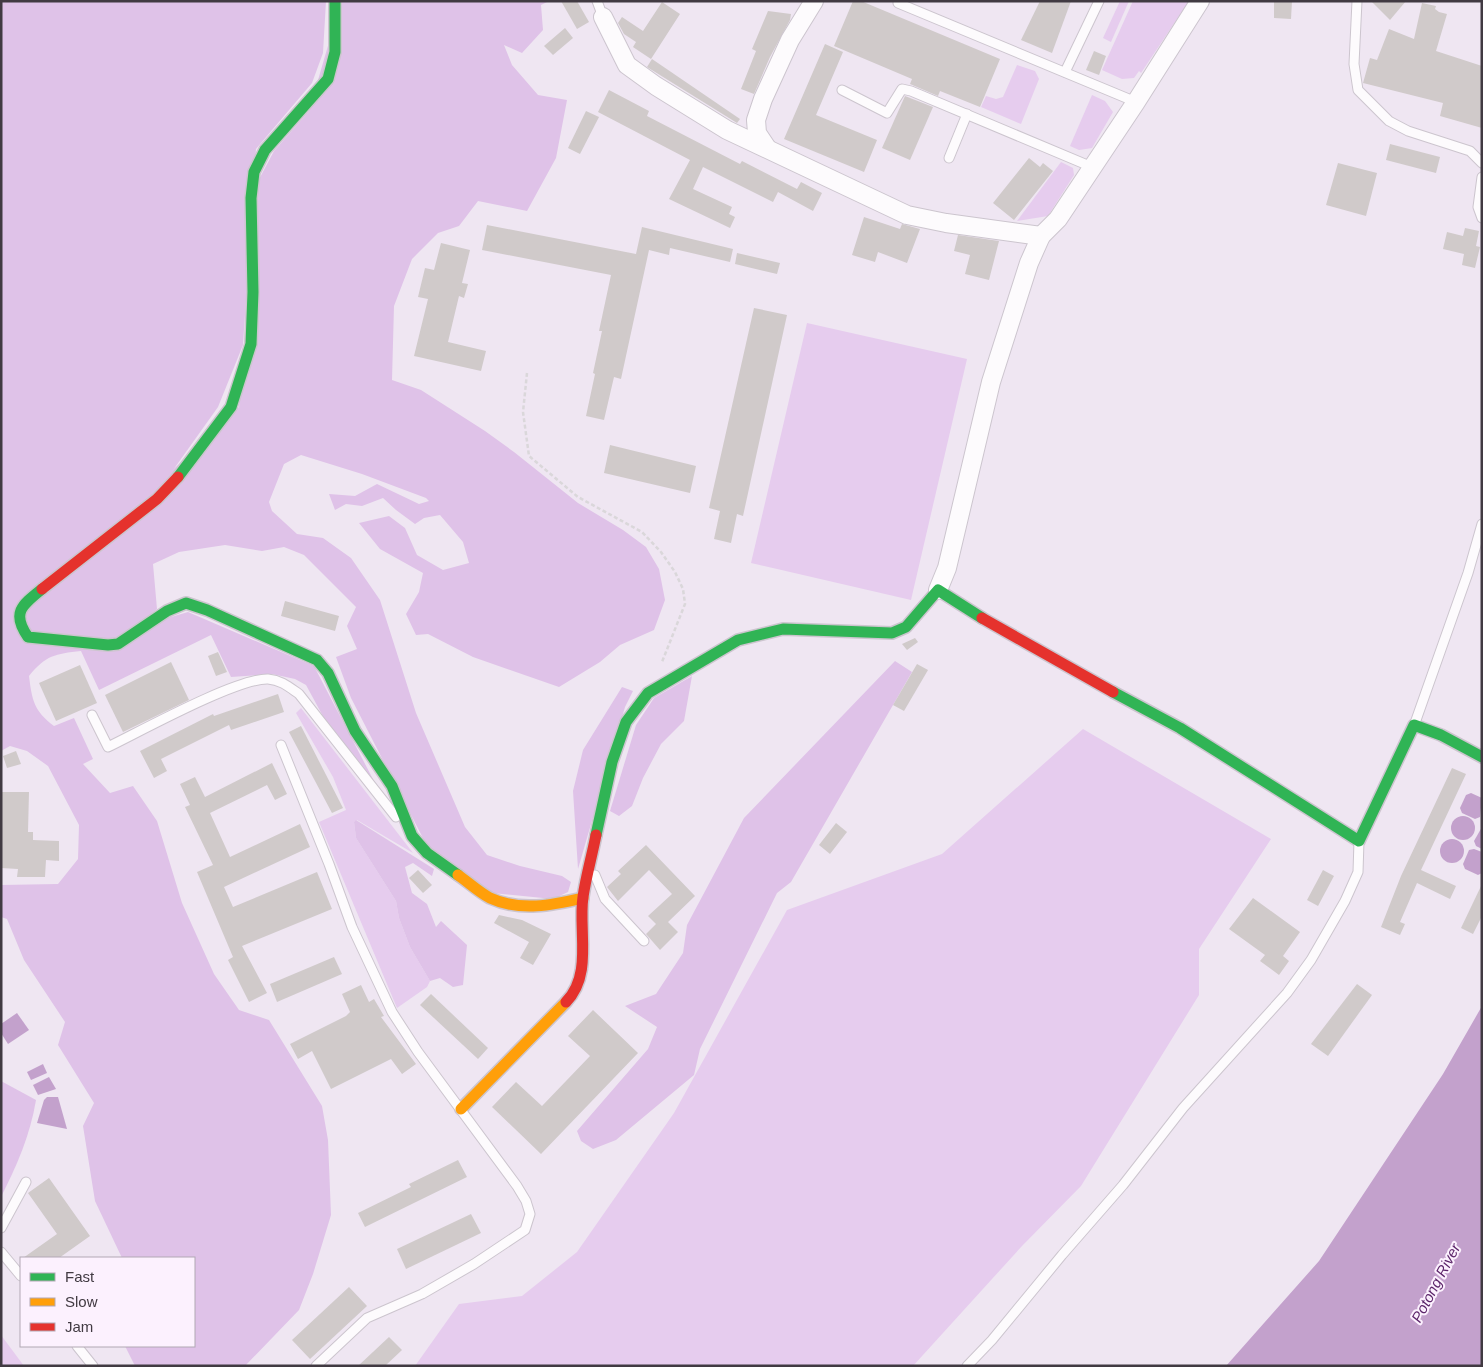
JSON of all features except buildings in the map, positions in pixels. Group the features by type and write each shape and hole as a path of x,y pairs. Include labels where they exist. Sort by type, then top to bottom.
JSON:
{"street":[{"path":"335,1 335,52 328,79 265,150 254,172 251,198 253,292 251,344 231,407 179,476 156,499 24,603 19,610 18,619 28,637 118,644 168,611 186,603 207,610 272,641 306,654 317,660 328,673 355,731 392,786 412,836 427,853 491,898 528,907 554,905 584,898"},
{"path":"766,148 757,133 756,120 790,40 814,1"},
{"path":"461,1109 570,998 578,985 582,961 584,898 612,762 626,722 648,693 738,640 783,629 892,633 900,630 938,590 947,568 991,382 1029,263 1041,236 1058,219 1200,1"},
{"path":"600,9 627,65 642,77 727,130 907,215 946,223 1041,236"},
{"path":"938,590 1005,633 1180,728 1359,841 1414,725 1441,735 1482,757"}],"lane":[{"path":"1065,72 1098,1"},
{"path":"1357,1 1354,64 1358,90 1389,121 1408,131 1470,151 1482,163"},
{"path":"898,3 1136,102"},
{"path":"842,90 887,114 902,89 967,114 1092,167"},
{"path":"949,158 967,114"},
{"path":"1482,177 1478,207 1482,218"},
{"path":"1414,725 1468,573 1482,524"},
{"path":"92,715 108,747 232,688 254,680 269,679 283,683 299,694 386,807 412,836"},
{"path":"281,745 330,864 352,926 392,1012 418,1052 526,1201 530,1214 525,1230 474,1264 422,1294 367,1318 316,1366"},
{"path":"967,1366 992,1340 1062,1254 1123,1186 1182,1108 1287,993 1311,960 1345,902 1358,872 1359,841"},
{"path":"592,863 605,899 644,941"},
{"path":"1,1228 26,1182"},
{"path":"1,1252 20,1275"},
{"path":"78,1347 93,1366"}],"path":[{"path":"527,373 523,412 529,456 578,497 642,532 661,552 683,589 685,604 659,668"}],"shaded area":[{"path":"1,1 326,1 323,53 312,83 256,149 243,345 218,407 171,473 14,618 68,647 188,612 314,666 376,785 331,731 306,685 295,679 272,674 231,677 211,635 99,690 81,651 52,657 41,664 29,676 35,704 47,721 54,726 74,718 93,759 83,764 110,793 133,786 157,821 182,903 214,974 239,1010 269,1020 322,1106 328,1140 331,1215 313,1274 299,1310 245,1366 135,1366 126,1347 195,1347 195,1257 122,1257 95,1201 83,1126 94,1103 58,1045 65,1022 24,960 7,919 1,917 1,885 58,884 78,859 79,825 48,766 27,751 10,746 1,751"},
{"path":"341,1 549,1 541,5 543,30 522,53 504,45 512,65 538,95 567,100 556,158 527,211 478,201 459,226 438,233 412,259 394,306 392,380 421,390 485,431 578,503 623,530 646,547 659,569 665,600 654,630 620,645 600,662 559,687 473,657 428,634 416,635 406,614 419,592 423,573 380,549 359,523 389,516 405,528 417,555 443,570 469,563 463,542 440,515 424,518 415,524 383,498 362,506 346,504 335,510 329,494 355,496 377,484 419,504 429,501 426,498 362,474 301,455 284,464 269,502 272,511 297,534 323,538 351,558 380,600 416,713 465,827 487,855 520,866 562,876 571,882 568,892 553,899 492,893 427,846 351,698 336,657 357,649 347,626 356,607 304,555 284,547 262,551 225,545 179,552 153,564 157,609 118,641 31,634 23,612 239,407 258,181 274,151 309,111"},
{"path":"1120,1 1129,1 1111,42 1103,38"},
{"path":"1133,1 1189,1 1141,73 1139,71 1134,78 1122,79 1102,70"},
{"path":"1017,65 1035,71 1039,79 1021,124 981,107 986,96 996,99 1003,97"},
{"path":"1092,95 1105,101 1113,112 1092,148 1079,150 1070,146"},
{"path":"1061,162 1073,168 1074,175 1048,216 1017,221"},
{"path":"807,323 967,359 911,600 751,563"},
{"path":"895,661 912,672 791,882 777,893 700,1049 694,1075 616,1140 593,1149 581,1141 577,1131 648,1049 657,1027 625,1006 656,994 683,953 687,925 744,818"},
{"path":"692,676 684,721 661,744 643,778 632,806 619,816 610,811 636,725 654,698"},
{"path":"622,687 633,691 625,707 578,869 573,791 583,750"},
{"path":"301,708 413,853 357,820 354,822 356,838 396,901 399,918 410,947 430,981 427,987 397,1008 319,822 346,810 333,777 296,713"},
{"path":"1083,729 1271,839 1199,949 1199,995 1081,1186 1022,1246 913,1366 415,1366 459,1304 522,1296 577,1252 674,1113 787,910 942,854"},
{"path":"356,820 434,869 432,876 413,863 405,867 412,893 427,904 436,927 441,921 467,945 463,985 453,987 440,978 430,981 410,947 399,918 396,901 356,838 354,822"},
{"path":"1,1081 36,1100 22,1150 1,1197"},
{"path":"1,1335 24,1366 1,1366"}],"water":[{"path":"1471,793 1482,798 1480,817 1475,819 1462,813 1460,808 1466,795"},
{"path":"1463,816 1472,819 1475,828 1472,837 1463,840 1454,837 1451,828 1454,819"},
{"path":"1482,827 1482,849 1476,846 1474,841"},
{"path":"1452,839 1461,842 1464,851 1461,860 1452,863 1443,860 1440,851 1443,842"},
{"path":"1474,849 1482,852 1482,873 1478,875 1465,869 1463,864 1469,850"},
{"name":"Potong River","path":"1482,1006 1482,1366 1226,1366 1319,1261 1443,1074"},
{"path":"17,1013 29,1030 8,1044 1,1033 1,1024"},
{"path":"43,1064 47,1073 31,1080 27,1072"},
{"path":"49,1077 56,1089 38,1095 33,1085"},
{"path":"47,1097 58,1097 67,1129 37,1123 44,1100"}],"traffic: fast":[{"path":"178,477 231,407 251,344 253,292 251,198 254,172 265,150 328,79 335,52 335,1"},
{"path":"42,589 21,610 20,622 28,637 108,645 118,644 167,611 186,603 207,610 317,660 328,673 355,731 392,786 412,836 427,853 458,875"},
{"path":"596,835 612,762 626,722 648,693 738,640 783,629 892,633 906,627 938,590 982,618"},
{"path":"1113,692 1180,728 1359,841 1414,725 1441,735 1482,757"}],"traffic: slow":[{"path":"458,875 490,898 513,905 548,905 583,898"},
{"path":"461,1109 566,1002"}],"traffic: jam":[{"path":"42,589 157,499 178,477"},
{"path":"982,618 1113,692"},
{"path":"566,1002 574,991 582,966 583,897 596,835"}]}
